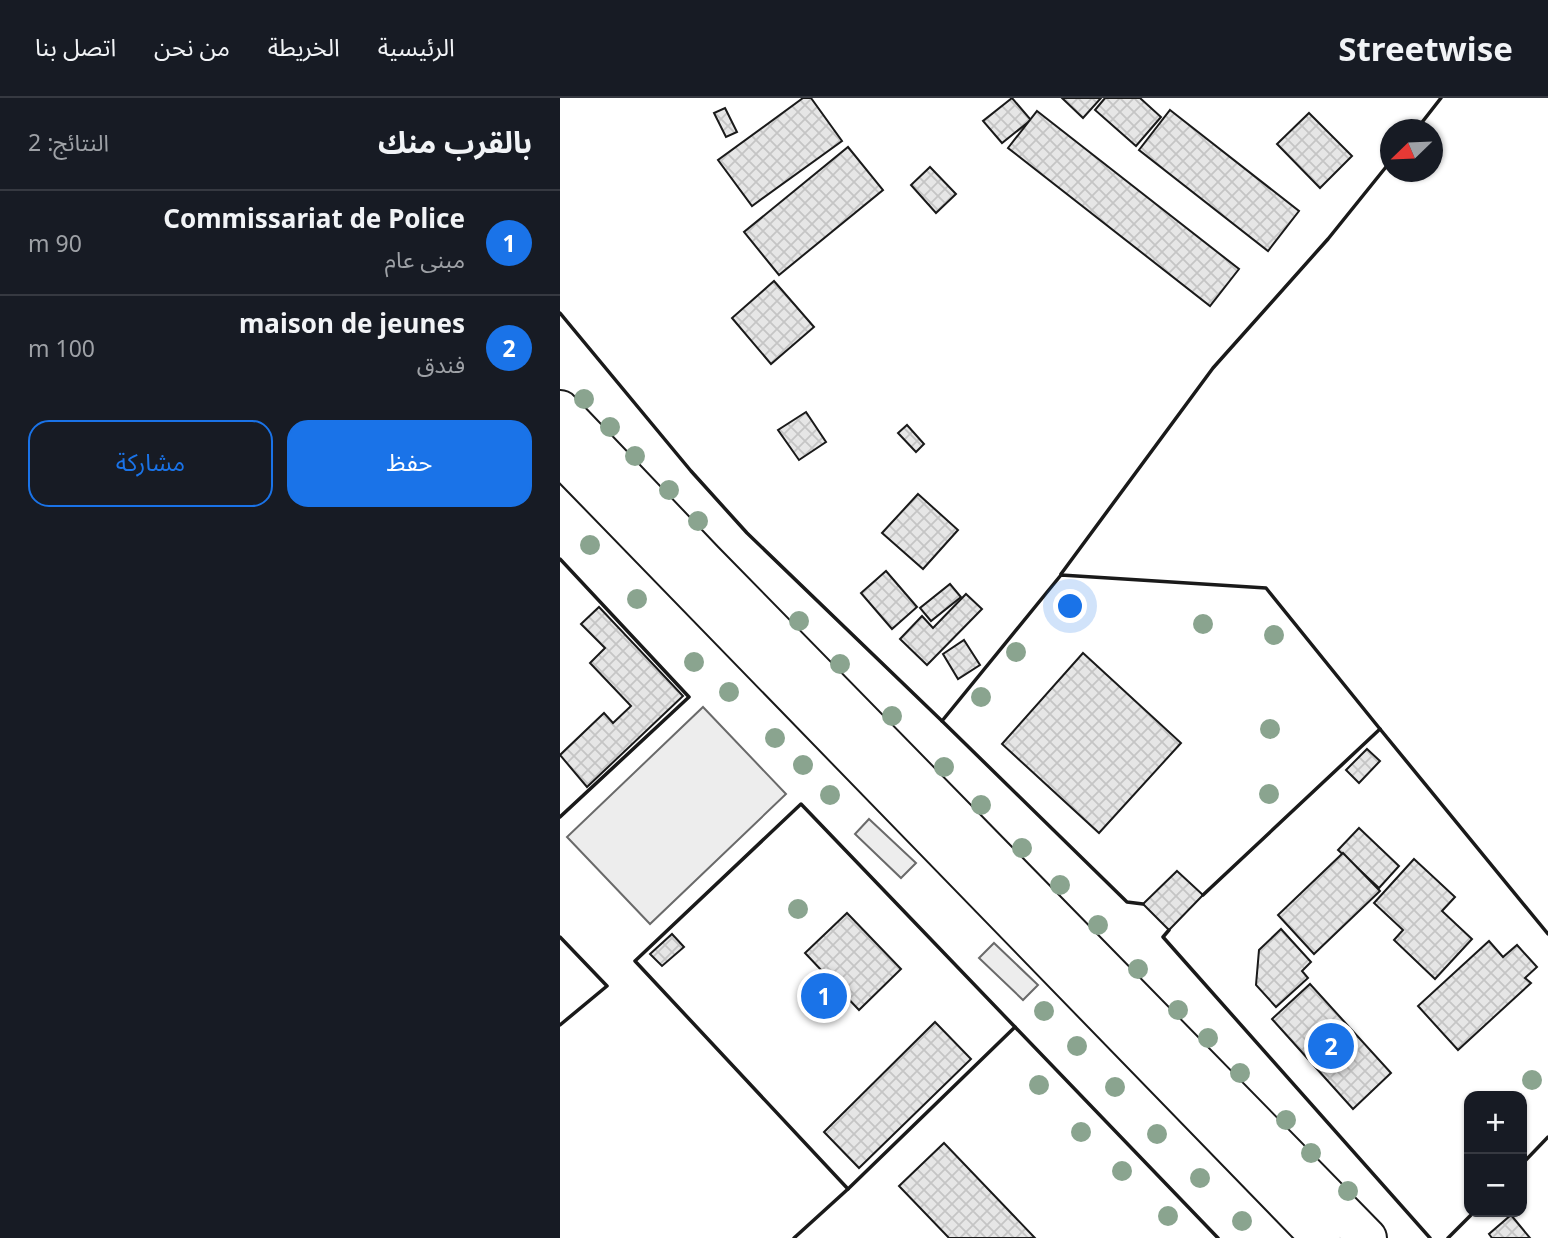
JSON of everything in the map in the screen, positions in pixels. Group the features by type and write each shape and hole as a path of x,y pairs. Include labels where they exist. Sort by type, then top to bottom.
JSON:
{"highway":[{"path":"560,410 704,561 1367,1238"},
{"path":"560,455 1321,1238"}],"shaded area":[{"path":"703,707 786,794 650,924 567,837"},
{"path":"869,819 916,863 901,878 855,834"},
{"path":"994,943 1038,985 1023,1000 979,958"}],"building":[{"path":"803,98 811,98 842,141 752,206 718,160"},
{"path":"1012,98 1031,120 1002,143 983,121"},
{"path":"1062,98 1101,98 1083,118"},
{"path":"1105,98 1140,98 1161,117 1136,146 1095,110"},
{"path":"725,108 737,132 726,137 714,113"},
{"path":"1170,110 1299,211 1268,251 1139,150"},
{"path":"1037,111 1239,269 1210,306 1008,148"},
{"path":"1309,113 1352,156 1320,188 1277,144"},
{"path":"848,147 883,190 779,275 744,232"},
{"path":"930,167 956,194 936,213 911,185"},
{"path":"774,281 814,327 771,364 732,318"},
{"path":"806,412 826,442 799,460 778,430"},
{"path":"907,425 924,444 916,452 898,433"},
{"path":"918,494 958,530 923,569 882,533"},
{"path":"886,571 917,607 892,629 861,593"},
{"path":"950,584 961,597 931,621 920,608"},
{"path":"966,594 982,609 927,665 900,639 922,616 933,628"},
{"path":"599,607 683,696 587,787 560,755 604,713 613,723 631,706 590,663 605,648 581,624"},
{"path":"964,640 980,665 958,679 943,654"},
{"path":"1083,653 1181,743 1099,833 1002,744"},
{"path":"1367,749 1380,761 1359,783 1346,770"},
{"path":"1359,828 1399,866 1379,888 1338,850"},
{"path":"1343,853 1380,891 1314,954 1278,915"},
{"path":"1414,859 1455,897 1442,911 1472,939 1435,979 1394,940 1403,930 1374,903"},
{"path":"1177,871 1203,895 1169,930 1143,904"},
{"path":"847,913 901,969 859,1010 805,953"},
{"path":"1281,929 1311,962 1302,971 1308,978 1276,1007 1256,985 1259,950"},
{"path":"672,934 684,947 662,966 650,954"},
{"path":"1489,941 1503,957 1517,945 1537,967 1525,978 1531,983 1458,1050 1418,1006"},
{"path":"1310,984 1391,1073 1353,1109 1272,1019"},
{"path":"935,1022 971,1059 859,1168 824,1132"},
{"path":"944,1143 1035,1238 949,1238 899,1186"},
{"path":"1509,1217 1513,1217 1530,1238 1492,1238 1489,1234"}],"wall":[{"path":"1425,119 1441,98"},
{"path":"1061,574 1213,368 1328,239 1380,174"},
{"path":"560,313 691,471 747,533 942,721"},
{"path":"560,559 689,697 560,817"},
{"path":"1143,904 1127,902 942,721 1061,575 1266,588 1380,729"},
{"path":"1203,895 1380,729 1548,934"},
{"path":"801,804 1015,1027 848,1189 635,961 801,804"},
{"path":"1169,930 1163,937 1430,1238"},
{"path":"560,937 607,986 560,1025"},
{"path":"1015,1027 1218,1238"},
{"path":"1527,1159 1548,1137"},
{"path":"794,1238 848,1189"},
{"path":"1448,1238 1469,1217"}],"place":[{"name":"Commissariat de Police","path":"824,996"},
{"name":"maison de jeunes","path":"1331,1046"}]}
